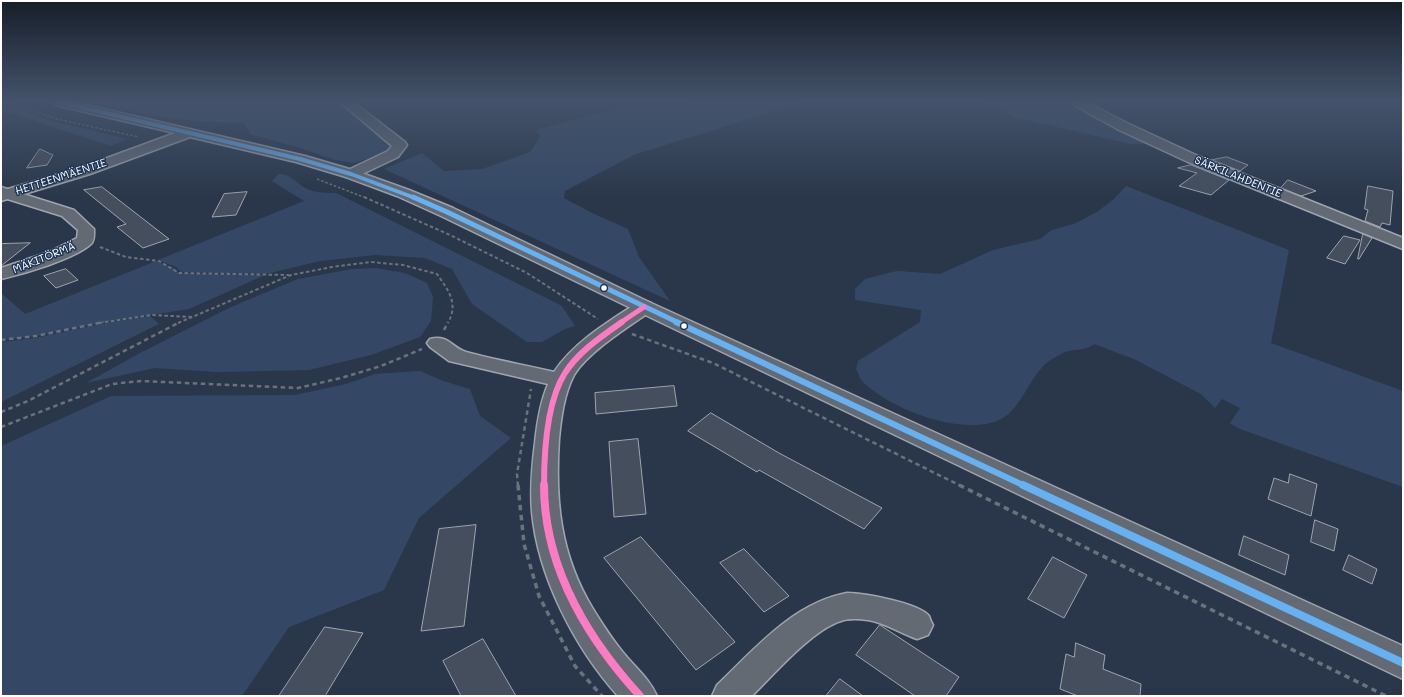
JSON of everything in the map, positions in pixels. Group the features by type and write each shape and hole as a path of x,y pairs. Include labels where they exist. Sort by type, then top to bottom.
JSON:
{"street":[{"name":"HETTEENMÄENTIE","path":"3,194 85,171 186,135"},
{"path":"197,135 249,146 351,174 404,193 1403,663"},
{"path":"351,174 393,154 400,145 387,135"},
{"name":"SÄRKILAHDENTIE","path":"1140,135 1193,159 1403,244"},
{"name":"MÄKITÖRMÄ","path":"1,274 28,266 74,247 85,240 86,229 68,212 3,194"},
{"path":"640,696 595,640 573,602 557,562 547,522 544,490 544,462 548,425 555,396 566,371 615,328 644,307"},
{"path":"437,343 457,356 561,380"},
{"path":"729,696 808,622 838,607 870,606 907,619 917,625"}],"path":[{"path":"131,135 168,141"},
{"path":"314,178 356,194 446,233 528,274 601,321 615,328 713,363 1386,696"},
{"path":"1,427 112,384 141,381 298,388 341,378 381,366 437,343 450,319 452,297 437,274 403,265 371,262 332,267 291,275 178,273 169,264 158,260 126,257 111,250 89,245 74,247"},
{"path":"1,412 28,401 193,317 291,275"},
{"path":"1,340 36,336 110,321 151,315 193,317"}],"shaded area":[{"path":"76,135 109,135 127,139 111,146"},
{"path":"252,135 380,135 391,144 386,154 354,163 335,160 300,148"},
{"path":"540,135 699,135 636,154 565,191 564,198 590,212 628,229 639,257 670,301 384,169 422,153 444,171 482,169 530,152 541,136"},
{"path":"1089,135 1133,135 1151,144 1130,144"},
{"path":"279,174 287,175 310,190 336,193 562,306 575,326 565,329 542,342 527,342 472,304 452,269 425,258 375,255 320,261 266,274 181,272 176,267 158,260 304,201 272,181"},
{"path":"1126,186 1289,250 1271,343 1403,391 1403,487 1240,429 1230,423 1240,408 1222,399 1215,408 1201,394 1134,359 1094,344 1084,349 1065,352 1049,361 1042,367 1021,399 1009,414 1001,419 986,424 968,425 948,423 928,418 891,402 875,392 862,381 856,369 858,361 920,322 921,310 855,300 855,289 865,279 897,271 940,274 993,250 1040,239 1052,230 1076,223 1097,212 1114,199"},
{"path":"156,261 174,268 179,273 265,275 189,309 105,322 36,336 1,340 1,293 25,314"},
{"path":"376,268 405,273 427,283 433,297 431,321 420,337 371,355 309,370 218,372 155,368 86,383 140,353 231,307 298,279 352,269"},
{"path":"150,316 159,324 1,402 1,342 35,338 105,323"},
{"path":"420,371 443,381 470,389 480,416 511,438 419,518 384,590 289,627 242,696 1,696 1,446 111,396 295,395 346,384 375,374"}],"building":[{"path":"40,149 53,155 47,165 27,168"},
{"path":"1227,157 1248,165 1240,171 1212,160"},
{"path":"1191,165 1229,180 1211,195 1179,186 1197,173 1178,168"},
{"path":"1288,180 1316,191 1301,196 1281,188"},
{"path":"1368,186 1393,191 1390,225 1382,223 1380,227 1365,221 1368,210 1365,209"},
{"path":"102,187 169,239 143,248 117,227 126,224 84,190"},
{"path":"247,192 236,215 212,217 224,194"},
{"path":"1363,234 1372,238 1358,259"},
{"path":"1344,236 1360,240 1345,264 1327,258"},
{"path":"30,243 1,266 1,244"},
{"path":"66,269 78,280 56,288 44,276"},
{"path":"674,386 677,406 596,414 595,393"},
{"path":"711,413 779,453 882,508 864,529 759,470 757,472 688,431"},
{"path":"638,439 646,514 614,517 609,442"},
{"path":"1290,474 1317,484 1311,516 1268,499 1274,478 1288,483"},
{"path":"1315,520 1338,529 1334,551 1311,542"},
{"path":"476,525 464,626 421,631 439,529"},
{"path":"1244,536 1289,555 1285,575 1239,555"},
{"path":"641,537 735,642 696,670 604,558"},
{"path":"744,549 789,596 764,612 720,563"},
{"path":"1349,555 1377,569 1372,584 1343,570"},
{"path":"1053,557 1087,575 1064,618 1028,599"},
{"path":"880,625 959,677 946,696 915,696 856,655"},
{"path":"325,627 363,633 325,696 279,696"},
{"path":"483,639 516,696 461,696 443,661"},
{"path":"1076,643 1105,655 1103,669 1141,684 1140,696 1078,696 1060,689 1066,654 1074,657"},
{"path":"840,679 863,696 826,696"}],"transit line":[{"path":"197,135 300,159 351,174 403,193 447,212 644,307 1403,663"},
{"path":"640,696 623,678 594,638 570,594 560,571 547,523 544,503 544,482 550,415 557,388 565,372 591,346 613,328 644,307"}]}
